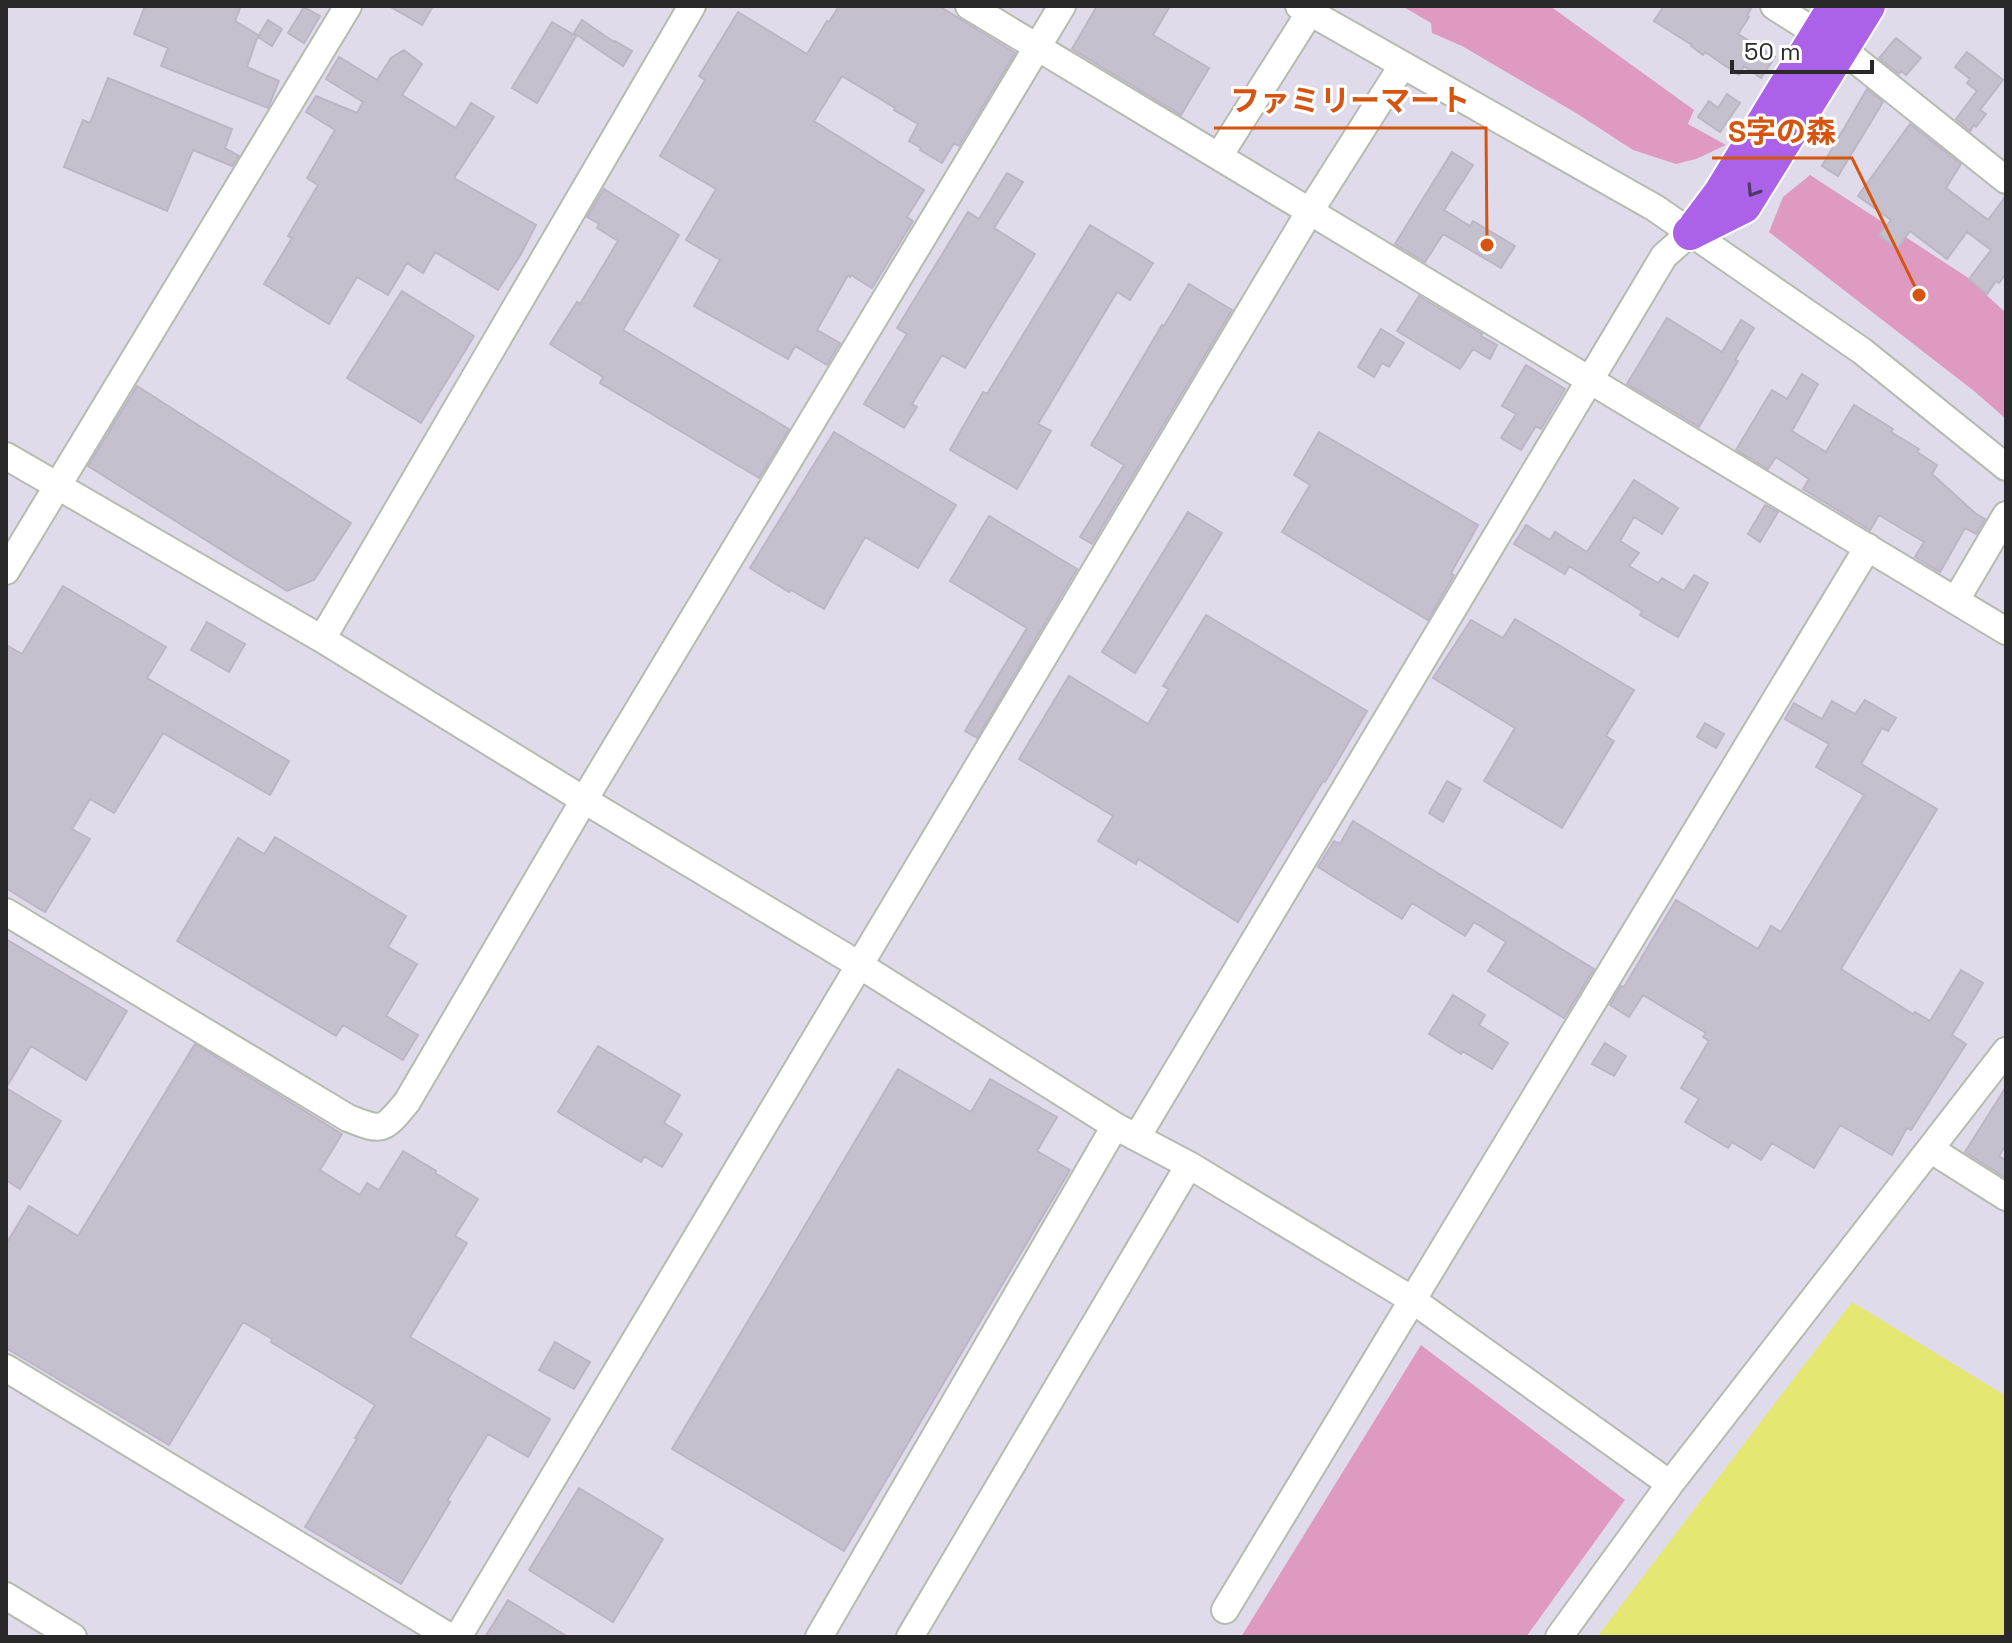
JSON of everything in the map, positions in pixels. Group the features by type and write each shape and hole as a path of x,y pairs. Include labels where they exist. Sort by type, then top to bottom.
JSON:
{"main road":[{"path":"1690,233 1744,206 1831,30 1868,6"}],"street":[{"path":"6,571 348,6"},
{"path":"322,639 692,6"},
{"path":"969,6 2006,631"},
{"path":"6,912 348,1118 372,1128 389,1124 407,1102 584,800 1062,6"},
{"path":"1774,6 1831,30 2006,180"},
{"path":"1219,156 1304,9 1655,208 1862,351 2006,467"},
{"path":"458,1637 1310,211 1402,66"},
{"path":"819,1637 1126,1132 1591,380 1664,256 1690,233"},
{"path":"6,456 322,639 861,966 1126,1132 1189,1165 1411,1299 1670,1484"},
{"path":"1956,600 2006,515"},
{"path":"1225,1610 1868,547"},
{"path":"1559,1637 1670,1484 2006,1051"},
{"path":"1930,1149 2006,1197"},
{"path":"910,1637 1189,1165"},
{"path":"6,1368 450,1637"},
{"path":"6,1596 73,1637"}],"shaded area":[{"path":"1402,6 1550,6 1694,110 1688,124 1726,145 1696,159 1676,164 1633,150 1462,46 1432,33 1431,23"},
{"path":"1810,175 1967,277 2006,313 2006,419 1769,232 1783,197"},
{"path":"1852,1302 2006,1396 2006,1637 1597,1637"},
{"path":"1421,1345 1625,1500 1526,1637 1241,1637"}],"building":[{"path":"145,6 241,6 235,21 258,35 247,67 279,81 268,108 161,66 168,48 134,34"},
{"path":"389,6 433,6 422,25"},
{"path":"839,6 939,6 1015,53 959,146 954,143 942,163 909,141 918,124 842,76 814,121 924,190 907,217 913,221 872,288 848,275 817,330 840,343 827,365 795,346 788,359 694,306 720,260 686,240 716,189 660,156 705,80 699,76 738,12 807,54"},
{"path":"1097,6 1170,6 1153,35 1209,68 1181,115 1072,49"},
{"path":"1664,6 1752,6 1738,34 1775,57 1761,78 1744,66 1739,75 1705,52 1703,55 1654,21"},
{"path":"304,7 320,16 304,43 288,33"},
{"path":"268,20 282,29 272,46 258,37"},
{"path":"582,20 632,51 623,66 574,33"},
{"path":"552,22 576,36 537,103 512,88"},
{"path":"1896,38 1921,58 1906,75 1901,71 1899,74 1879,58"},
{"path":"404,50 422,64 402,95 456,128 471,103 494,117 454,178 536,225 498,290 435,252 423,273 407,263 388,295 357,277 329,324 264,284 292,238 288,236 318,185 307,178 335,130 306,112 316,96 357,113 363,102 326,79 339,57 377,80 391,58"},
{"path":"1967,52 2003,80 1980,110 1986,114 1970,131 1956,119 1977,91 1967,83 1970,79 1955,67"},
{"path":"108,78 232,129 225,148 239,156 232,166 193,150 167,211 64,167 83,120 90,123"},
{"path":"1867,89 1883,102 1838,176 1822,166"},
{"path":"1727,94 1740,103 1720,132 1698,117 1709,101 1718,108"},
{"path":"1910,124 1961,164 1946,188 1988,220 2006,196 2006,274 1999,283 1996,281 1987,294 1969,279 1991,250 1967,232 1947,259 1910,231 1897,249 1879,235 1891,220 1858,196"},
{"path":"1452,152 1473,165 1444,210 1470,226 1473,221 1515,246 1501,268 1443,234 1425,262 1395,244"},
{"path":"1007,173 1023,182 994,228 1035,254 965,368 942,355 912,404 917,407 904,428 864,404 907,334 897,328 968,212 979,219"},
{"path":"604,189 679,235 623,330 789,429 759,478 600,383 603,377 550,344 577,302 580,304 618,241 597,228 599,224 587,217"},
{"path":"1090,225 1153,263 1130,300 1117,292 1038,424 1051,431 1017,489 950,450 983,392 987,394"},
{"path":"1189,284 1232,310 1092,544 1080,537 1124,465 1091,445"},
{"path":"402,291 474,336 421,423 347,378"},
{"path":"1419,296 1497,345 1490,359 1473,349 1460,369 1397,331"},
{"path":"1667,318 1722,352 1741,320 1754,328 1699,427 1627,384"},
{"path":"1381,329 1404,343 1389,367 1382,363 1374,377 1358,367"},
{"path":"1526,365 1565,389 1541,429 1536,426 1521,450 1501,438 1516,414 1502,406"},
{"path":"1802,374 1818,384 1792,431 1826,452 1854,405 1919,449 1917,452 1937,465 1932,474 1985,519 1976,534 1965,528 1940,572 1915,557 1924,542 1879,515 1870,530 1803,489 1809,479 1776,457 1768,469 1736,450 1772,390 1787,399"},
{"path":"137,386 351,523 314,580 287,591 88,466"},
{"path":"834,432 956,505 918,568 865,537 824,609 750,568"},
{"path":"1319,432 1478,525 1428,620 1282,532 1310,485 1294,475"},
{"path":"1634,480 1678,508 1662,534 1634,517 1620,541 1639,553 1629,566 1658,583 1662,578 1684,591 1694,575 1708,583 1678,637 1569,566 1565,574 1514,544 1526,525 1550,540 1555,532 1587,552"},
{"path":"1765,505 1778,512 1760,542 1748,534"},
{"path":"1188,512 1222,533 1135,673 1102,652"},
{"path":"989,516 1077,569 977,738 965,731 1027,628 950,581"},
{"path":"63,586 166,647 147,678 289,761 270,795 163,733 114,813 90,799 72,829 90,839 45,912 6,888 6,645 22,654"},
{"path":"1206,615 1367,711 1238,922 1138,859 1136,864 1098,841 1113,816 1019,759 1069,676 1148,724 1169,689 1163,686"},
{"path":"1515,619 1634,690 1606,736 1614,741 1562,828 1484,781 1515,728 1433,678 1471,620 1503,638"},
{"path":"207,622 245,644 229,672 191,650"},
{"path":"1865,700 1896,718 1888,731 1882,728 1861,764 1937,809 1841,969 1913,1014 1915,1012 1930,1021 1961,970 1983,983 1952,1035 1966,1044 1911,1130 1907,1128 1892,1155 1840,1125 1814,1168 1772,1143 1761,1160 1732,1142 1728,1148 1685,1122 1699,1099 1681,1088 1709,1041 1703,1037 1706,1033 1643,995 1629,1017 1610,1005 1676,900 1758,949 1771,926 1781,932 1864,795 1816,767 1829,744 1785,719 1794,703 1822,719 1832,701 1855,714"},
{"path":"1705,723 1724,734 1716,748 1697,737"},
{"path":"1447,781 1461,789 1443,822 1429,813"},
{"path":"1353,821 1594,969 1564,1018 1488,971 1506,942 1474,922 1465,936 1412,903 1402,919 1318,867 1334,841 1340,844"},
{"path":"275,837 406,916 388,947 417,964 386,1016 418,1035 403,1060 343,1025 336,1036 177,941 238,838 264,854"},
{"path":"6,939 127,1011 86,1080 31,1046 6,1088"},
{"path":"1453,995 1485,1015 1479,1025 1508,1043 1492,1069 1429,1034"},
{"path":"1605,1043 1626,1056 1614,1076 1592,1064"},
{"path":"195,1044 342,1134 320,1170 360,1195 367,1183 379,1190 403,1151 478,1199 455,1236 467,1243 410,1337 550,1419 528,1457 488,1434 401,1584 305,1527 375,1405 271,1342 272,1339 243,1322 169,1445 6,1348 6,1244 29,1206 78,1236"},
{"path":"598,1046 680,1095 664,1123 682,1134 662,1167 644,1156 641,1162 558,1112"},
{"path":"898,1069 971,1112 990,1079 1057,1117 1037,1151 1070,1170 844,1551 672,1449"},
{"path":"2006,1087 2006,1145 1999,1156 2006,1161 2006,1178 1965,1152"},
{"path":"6,1088 61,1121 20,1189 6,1180"},
{"path":"555,1342 590,1362 574,1389 539,1370"},
{"path":"579,1488 663,1539 613,1622 529,1570"},
{"path":"508,1600 568,1637 485,1637"}],"place":[{"name":"ファミリーマート","path":"1487,245"},
{"name":"S字の森","path":"1919,295"}]}
